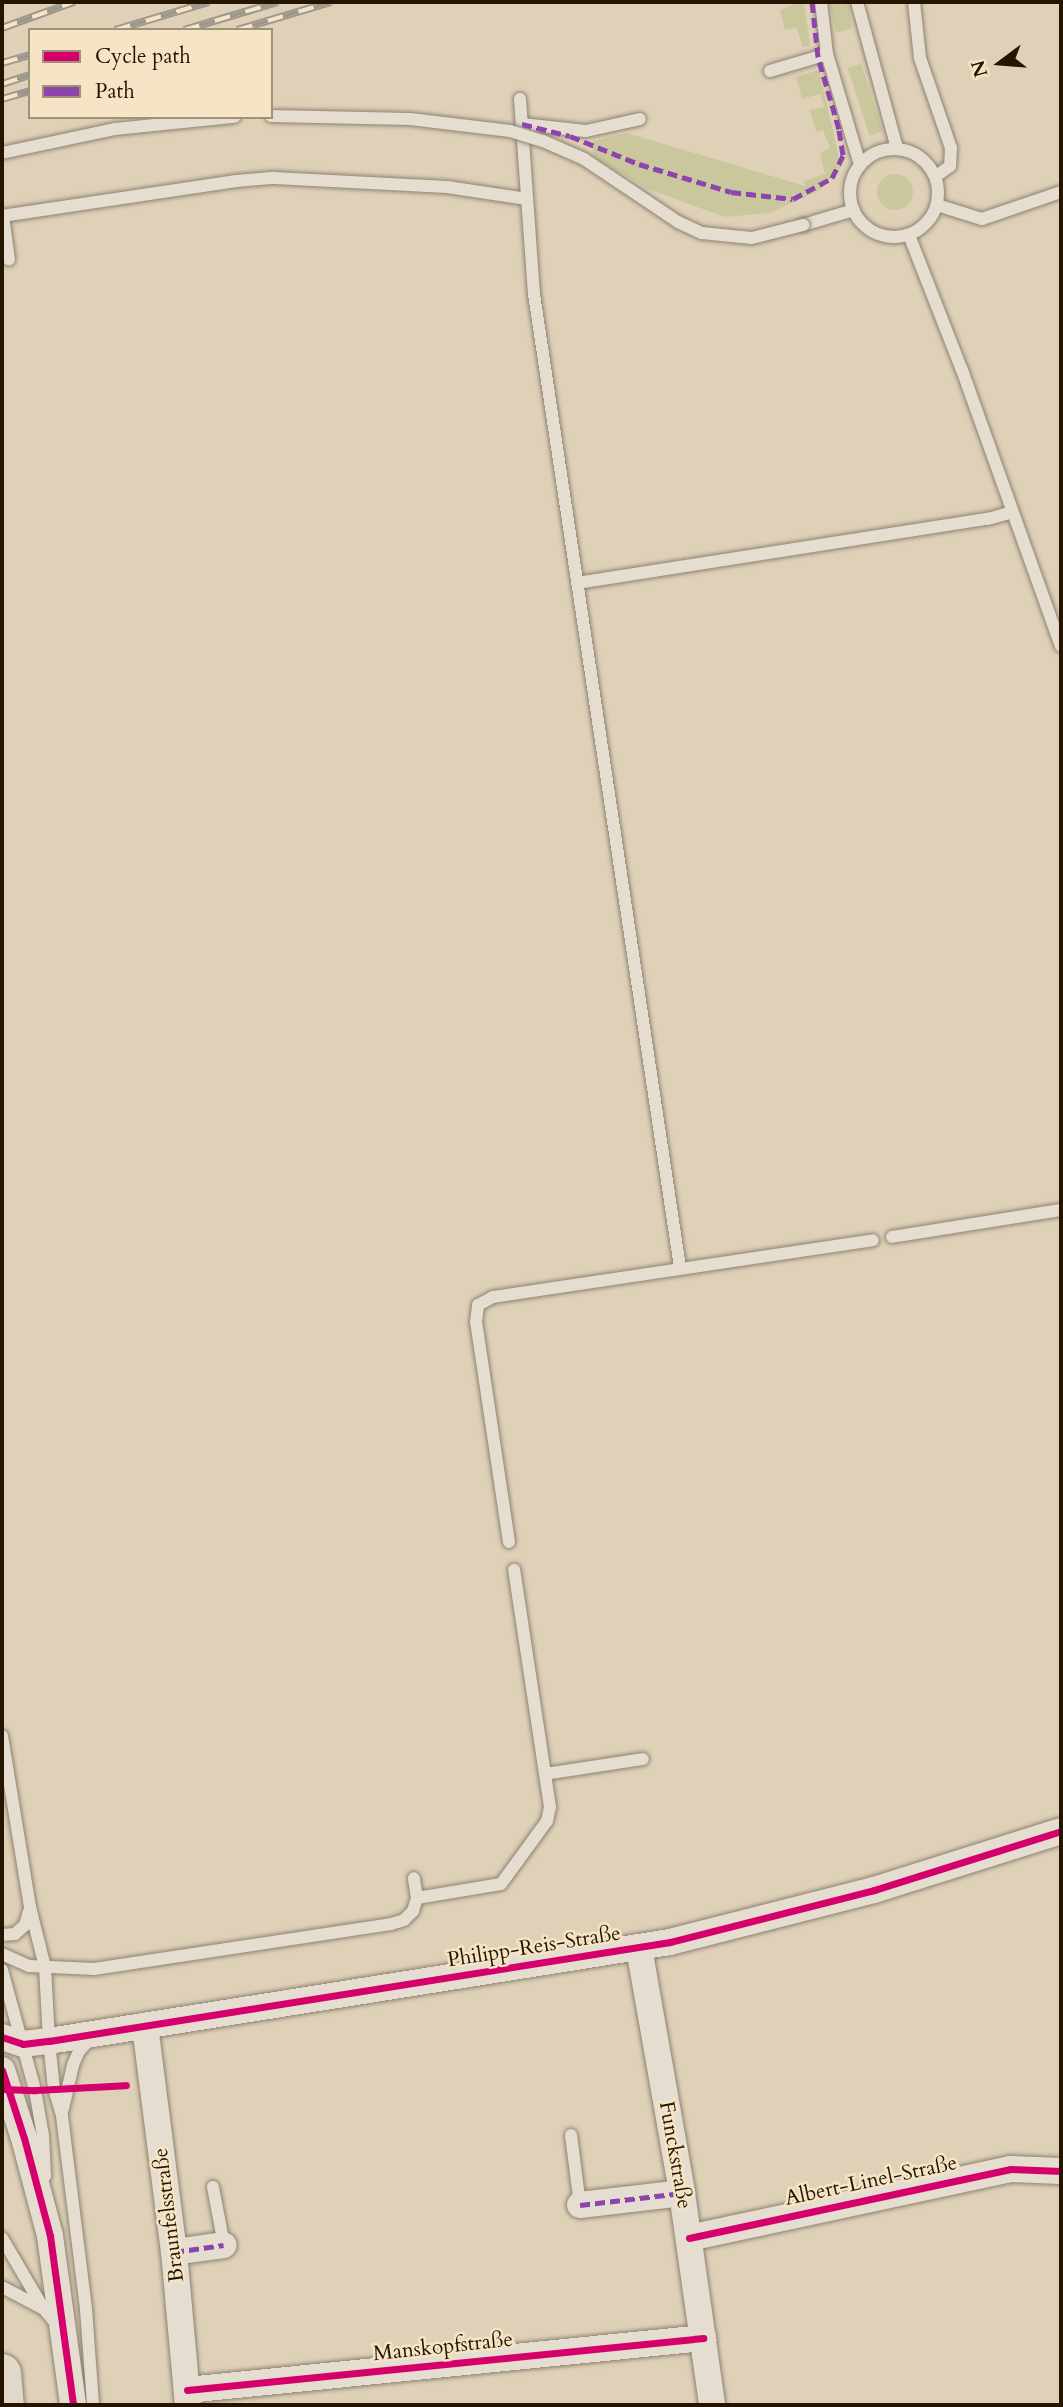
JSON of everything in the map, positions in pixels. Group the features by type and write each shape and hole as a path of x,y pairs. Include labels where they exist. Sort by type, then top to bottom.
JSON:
{"main road":[{"path":"2,2372 5,2405"}],"street":[{"name":"Philipp-Reis-Straße","path":"24,2040 96,2034 639,1948 822,1905 1061,1831"},
{"name":"Funckstraße","path":"639,1948 682,2193 712,2405"},
{"name":"Braunfelsstraße","path":"145,2026 174,2252 188,2398"},
{"path":"2,2070 24,2138 50,2236 73,2405"},
{"name":"Albert-Linel-Straße","path":"689,2238 1011,2169 1061,2171"},
{"path":"580,2205 682,2193"},
{"path":"174,2252 224,2245"},
{"name":"Manskopfstraße","path":"188,2398 703,2338"}],"lane":[{"path":"821,2 827,54 860,165"},
{"path":"857,2 897,148"},
{"path":"914,2 920,58 951,148 950,166 936,176"},
{"path":"770,71 827,54"},
{"path":"520,99 534,294 680,1269"},
{"path":"273,116 410,119 510,131 543,141 584,159 678,222 702,233 752,238 854,210"},
{"path":"2,153 115,129 214,119"},
{"path":"522,124 586,131 640,119"},
{"path":"897,148 920,157 936,176 937,205 931,218 909,235 883,236 861,221 854,210 851,187 860,165 870,156 897,148"},
{"path":"9,260 2,216 236,181 274,178 447,187 527,199"},
{"path":"937,205 982,219 1061,192"},
{"path":"909,235 1061,646"},
{"path":"577,583 988,519 1013,512"},
{"path":"892,1237 1061,1210"},
{"path":"509,1542 476,1322 478,1305 494,1297 873,1240"},
{"path":"417,1898 501,1884 547,1821 550,1807 514,1570"},
{"path":"2,1735 30,1908 45,1967 24,2040 54,2089 62,2116 86,2309 93,2405"},
{"path":"545,1774 643,1759"},
{"path":"2,1954 29,1966 93,1969 391,1924 404,1920 413,1911 417,1898 414,1878"},
{"path":"2,1935 15,1934 25,1925 30,1908"},
{"path":"2,1970 24,2040 43,2136 50,2236"},
{"path":"62,2116 72,2065 79,2051 96,2034"},
{"path":"571,2135 580,2205"},
{"path":"213,2187 224,2245"},
{"path":"2,2238 43,2308 65,2334"},
{"path":"2,2287 43,2308"}],"shaded area":[{"path":"793,2 804,2 810,46 803,47 796,27 785,30 780,10 793,5"},
{"path":"830,2 848,2 852,28 836,33"},
{"path":"861,64 883,132 870,136 848,68"},
{"path":"819,70 841,167 820,190 769,213 725,217 648,189 593,157 593,141 627,133 805,186 804,181 825,174 820,153 830,148 823,130 816,132 810,110 824,107 820,94 802,99 796,77"},
{"path":"895,174 907,180 913,192 907,204 895,210 883,204 877,192 883,180"}],"railway":[{"path":"2,28 74,2"},
{"path":"122,28 209,2"},
{"path":"191,28 278,2"},
{"path":"244,28 331,2"},
{"path":"2,63 28,56"},
{"path":"2,84 28,76"},
{"path":"2,99 28,92"}],"marked path":[{"path":"522,124 570,136 639,164 731,192 793,199 832,178 843,155 839,129 818,57 812,2"},
{"path":"580,2205 682,2193"},
{"path":"174,2252 224,2245"}],"cycle path":[{"path":"2,2037 23,2044 49,2041 670,1942 874,1890 1061,1831"},
{"path":"2,2070 24,2138 50,2236 73,2405"},
{"path":"2,2089 126,2085"},
{"path":"689,2238 1011,2169 1061,2171"},
{"path":"187,2390 703,2338"}]}
